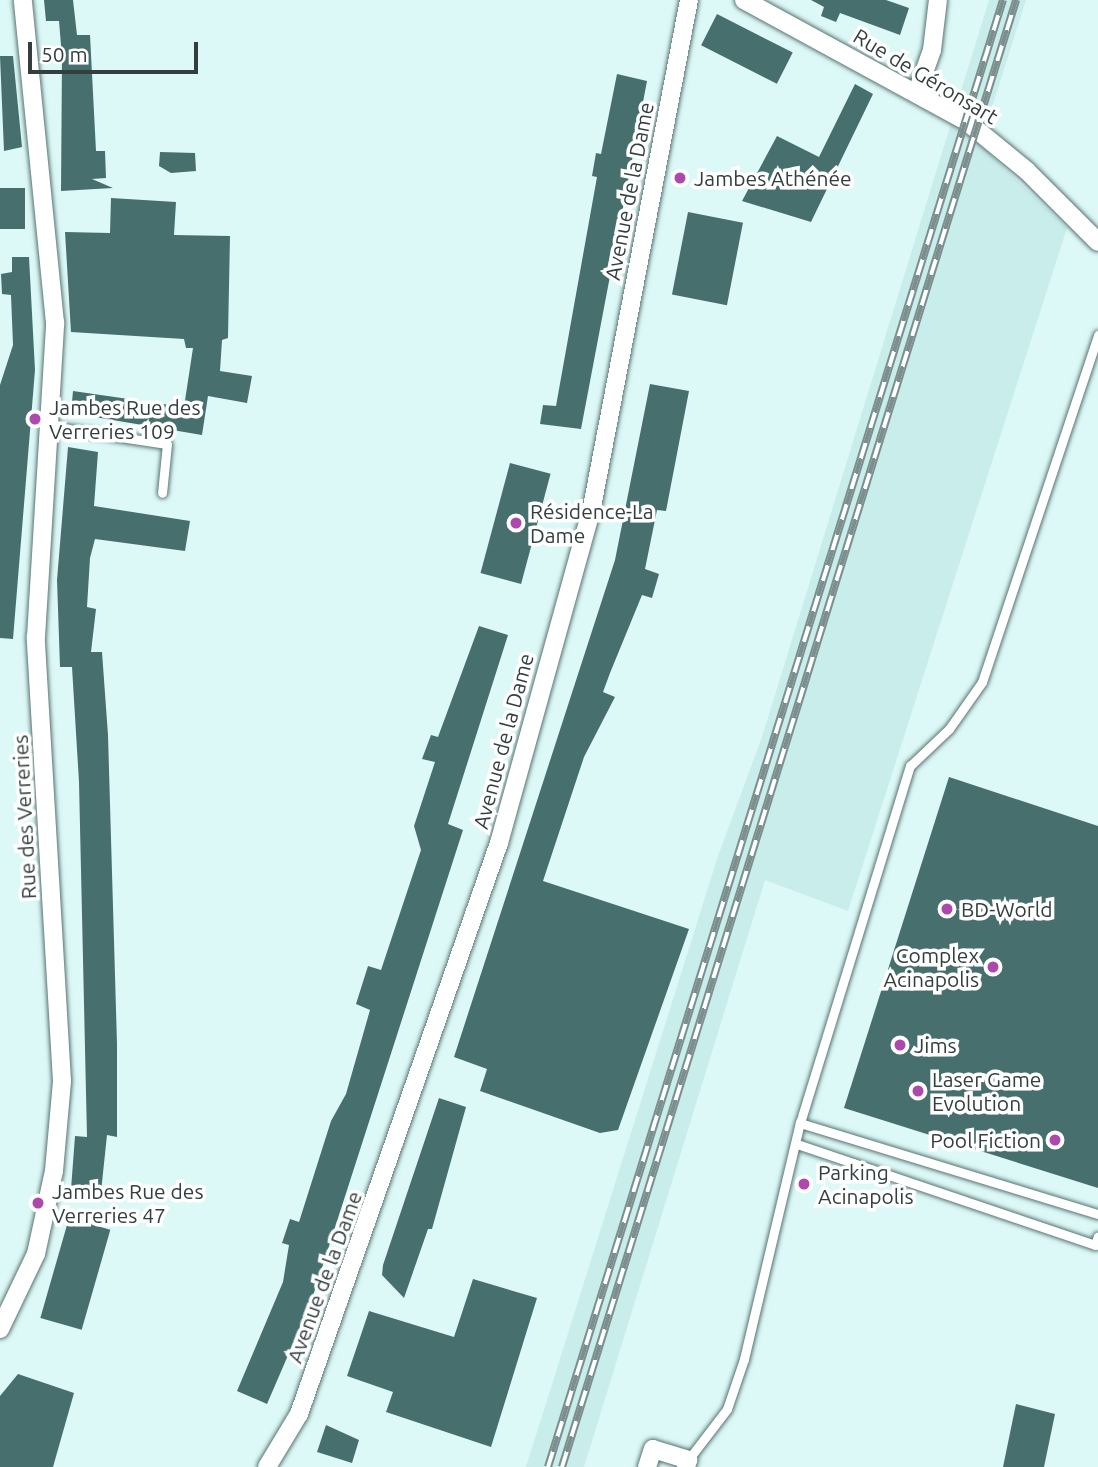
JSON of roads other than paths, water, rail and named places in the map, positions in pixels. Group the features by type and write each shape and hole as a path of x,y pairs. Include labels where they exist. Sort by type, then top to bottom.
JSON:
{"street":[{"name":"Rue des Verreries","path":"0,1329 36,1254 54,1171 62,1081 36,637 55,323 23,0"},
{"name":"Avenue de la Dame","path":"267,1467 299,1414 499,843 592,507 689,0"},
{"name":"Rue de Géronsart","path":"744,0 917,92 976,128 1098,242"},
{"path":"917,92 932,50 938,0"},
{"path":"648,1467 653,1449 687,1464"}],"lane":[{"path":"687,1464 727,1409 774,1252 800,1123 910,766 949,729 982,682 1098,335"},
{"path":"48,426 167,444 162,493"},
{"path":"800,1123 1098,1214"},
{"path":"797,1144 1097,1240"}],"railway":[{"path":"548,1467 1003,0"},
{"path":"562,1467 1016,0"}],"place":[{"name":"Jambes Athénée","path":"680,178"},
{"name":"Jambes Rue des Verreries 109","path":"35,419"},
{"name":"Résidence-La Dame","path":"516,523"},
{"name":"BD-World","path":"947,909"},
{"name":"Complex Acinapolis","path":"993,967"},
{"name":"Jims","path":"900,1045"},
{"name":"Laser Game Evolution","path":"918,1091"},
{"name":"Pool Fiction","path":"1055,1140"},
{"name":"Parking Acinapolis","path":"804,1184"},
{"name":"Jambes Rue des Verreries 47","path":"38,1203"}]}
